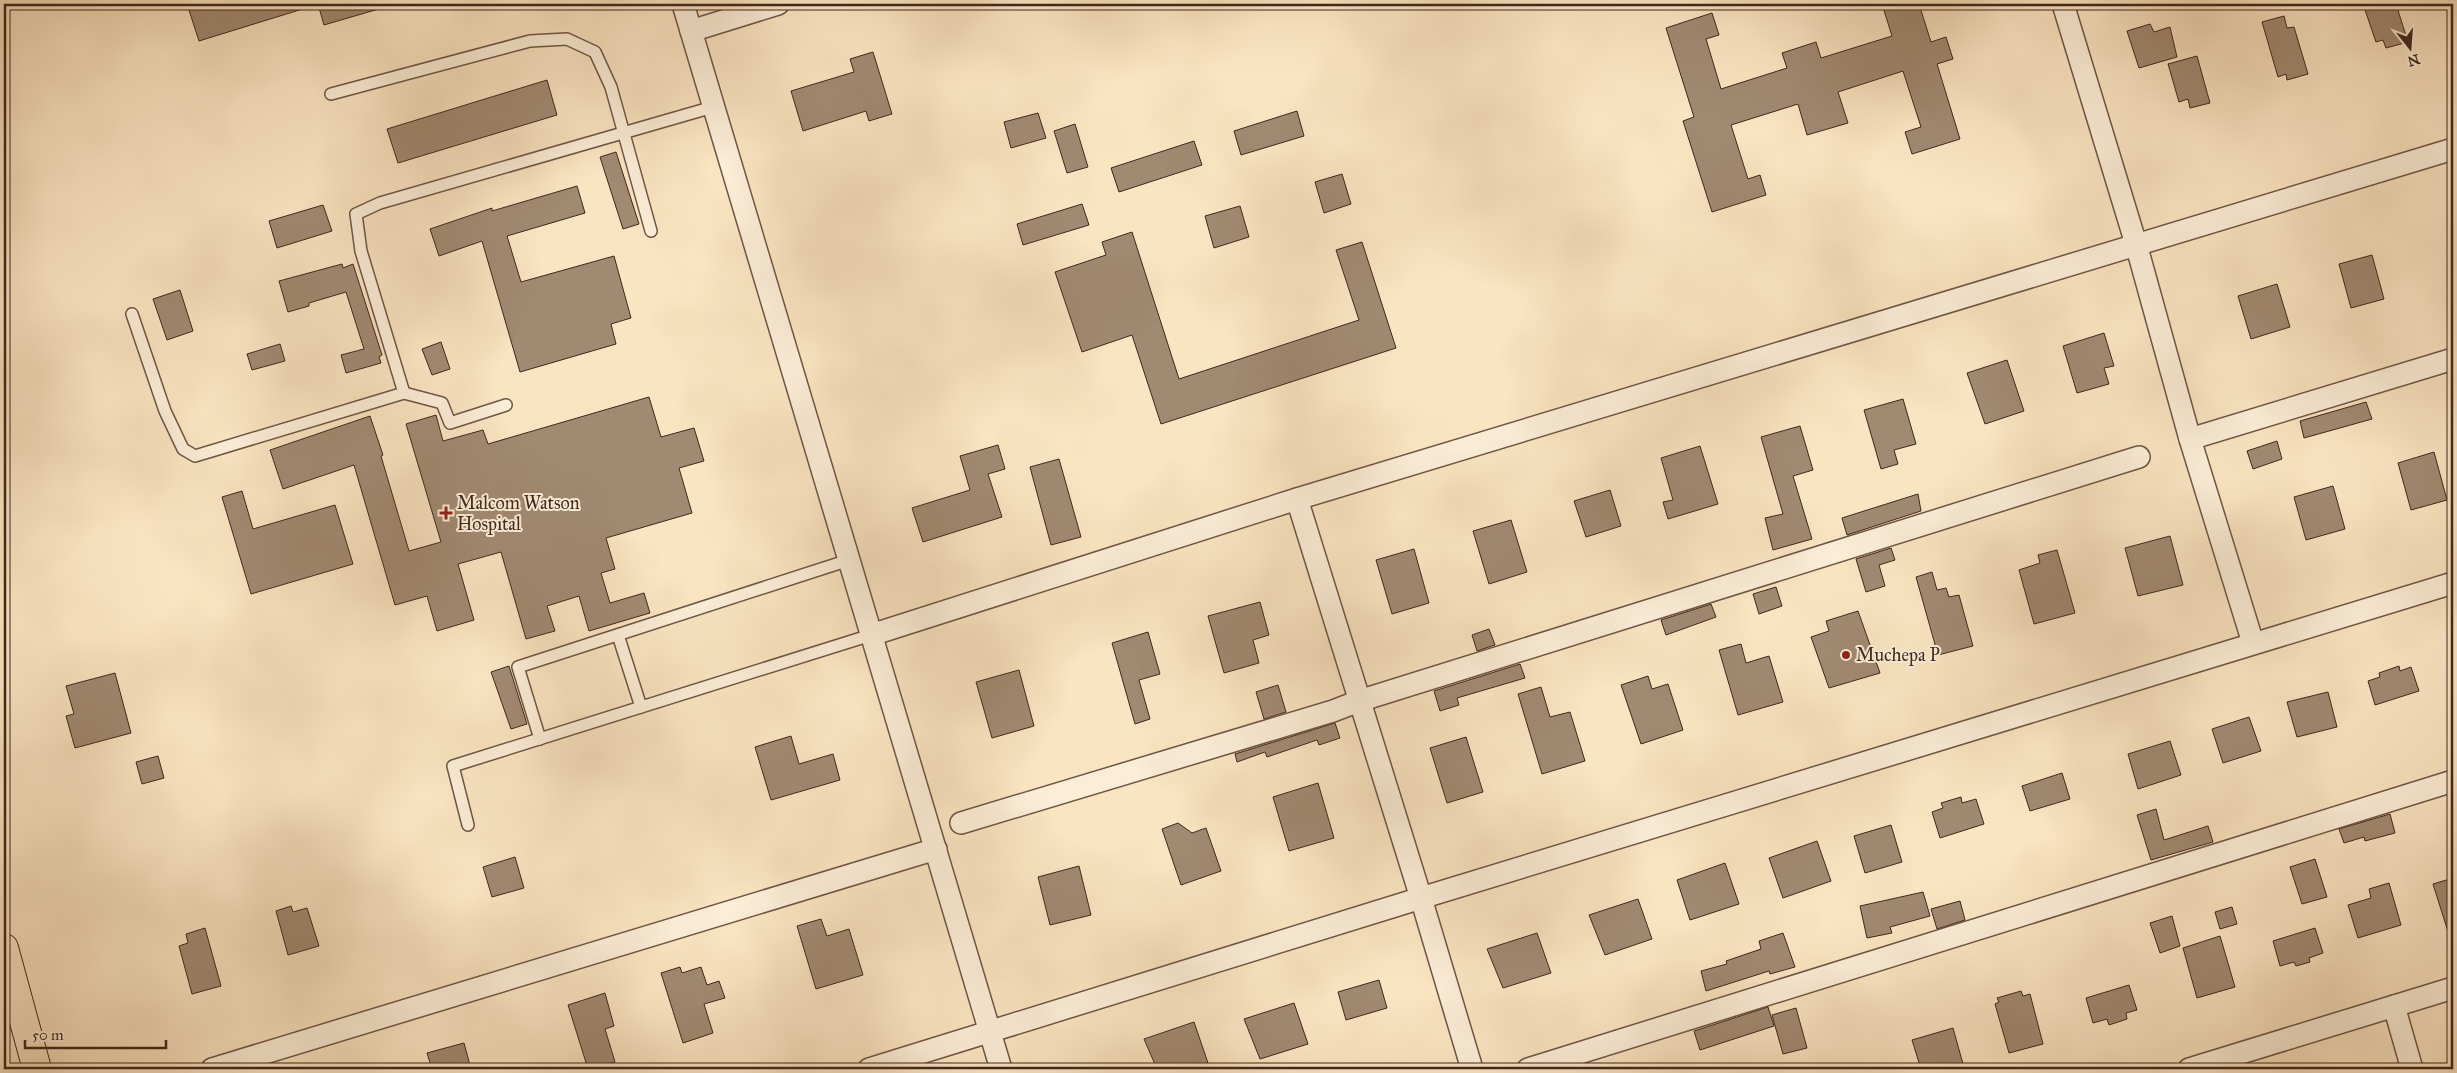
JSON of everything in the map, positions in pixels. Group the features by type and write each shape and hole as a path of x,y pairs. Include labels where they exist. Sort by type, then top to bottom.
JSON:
{"main road":[{"path":"4,948 37,1069"}],"street":[{"path":"683,4 1001,1069"},
{"path":"691,31 778,4"},
{"path":"2063,4 2136,244 2190,439 2253,642"},
{"path":"871,635 1297,499 2453,148"},
{"path":"2190,439 2453,359"},
{"path":"961,823 1314,717 1359,701 2139,456"},
{"path":"1297,499 1472,1069"},
{"path":"869,1069 2253,642 2453,583"},
{"path":"1528,1069 2453,781"},
{"path":"212,1069 936,849"},
{"path":"2189,1069 2453,988"},
{"path":"2394,1006 2412,1069"}],"lane":[{"path":"331,94 530,41 567,39 595,52 611,87 651,231"},
{"path":"404,392 361,250 356,214 380,203 714,107"},
{"path":"132,314 165,411 183,449 196,456 404,392 442,403 450,423 506,406"},
{"path":"540,739 518,667 849,560"},
{"path":"618,635 642,707"},
{"path":"468,825 453,766 871,635"}],"building":[{"path":"187,4 309,4 309,7 199,41"},
{"path":"318,4 381,4 382,8 324,25"},
{"path":"1882,4 1919,4 1931,42 1946,37 1953,59 1937,64 1960,139 1912,154 1905,132 1921,127 1903,71 1838,92 1848,123 1807,135 1798,104 1731,125 1748,179 1760,175 1766,195 1712,212 1683,121 1694,117 1666,28 1712,13 1719,35 1706,39 1721,89 1787,68 1782,53 1816,42 1821,58 1892,36"},
{"path":"2363,4 2396,4 2408,42 2386,48 2383,40 2376,42"},
{"path":"2284,16 2287,28 2294,27 2308,74 2287,80 2286,74 2278,77 2262,22"},
{"path":"2150,24 2154,32 2170,27 2177,57 2139,68 2127,31"},
{"path":"873,52 892,114 869,121 866,111 803,131 791,91 854,72 850,59"},
{"path":"2197,56 2210,103 2190,108 2188,99 2179,102 2168,64"},
{"path":"547,80 557,115 398,163 387,129"},
{"path":"1297,111 1304,136 1241,155 1234,131"},
{"path":"1038,113 1046,138 1011,148 1004,122"},
{"path":"1075,124 1088,167 1067,173 1054,131"},
{"path":"1194,141 1202,165 1119,192 1111,168"},
{"path":"616,152 639,224 623,229 600,157"},
{"path":"1342,174 1351,204 1324,213 1315,182"},
{"path":"577,186 585,213 507,236 521,282 614,256 631,318 611,324 616,344 520,372 482,241 439,256 430,229 492,208 492,211"},
{"path":"1082,204 1089,225 1023,245 1017,224"},
{"path":"323,205 332,231 277,248 269,221"},
{"path":"1240,206 1249,237 1214,248 1205,216"},
{"path":"1132,232 1179,379 1359,320 1336,250 1362,242 1396,348 1161,424 1132,335 1082,352 1055,272 1106,255 1102,242"},
{"path":"2372,255 2384,299 2351,308 2339,264"},
{"path":"342,264 343,268 353,264 382,355 379,357 381,363 346,373 341,355 364,349 346,292 309,303 309,306 288,312 279,281"},
{"path":"2277,284 2290,327 2251,339 2238,296"},
{"path":"180,290 193,331 167,340 153,299"},
{"path":"2104,333 2114,366 2104,368 2109,384 2077,393 2063,346"},
{"path":"441,342 450,369 432,375 422,349"},
{"path":"280,344 285,361 252,370 247,354"},
{"path":"2007,360 2024,411 1985,424 1967,373"},
{"path":"649,397 661,437 694,428 704,461 679,468 692,513 606,538 615,569 601,573 610,603 644,593 650,613 589,631 579,596 547,606 555,631 526,639 501,552 458,564 474,620 437,631 427,596 395,605 354,465 283,489 270,450 370,416 383,455 381,456 409,551 441,542 406,424 436,415 443,441 483,430 488,444"},
{"path":"1903,399 1916,444 1894,450 1898,464 1881,469 1864,410"},
{"path":"2366,402 2372,419 2304,438 2300,421"},
{"path":"1800,426 1813,470 1793,476 1812,539 1773,550 1765,518 1783,514 1761,437"},
{"path":"2277,441 2282,459 2253,469 2247,451"},
{"path":"998,445 1005,469 988,474 1002,517 923,542 912,508 970,490 960,456"},
{"path":"1700,446 1718,504 1668,519 1663,502 1673,500 1661,458"},
{"path":"2434,452 2447,500 2411,510 2398,463"},
{"path":"1059,459 1081,537 1051,545 1030,467"},
{"path":"2333,486 2345,529 2306,540 2294,497"},
{"path":"1610,490 1621,526 1586,537 1574,501"},
{"path":"242,491 253,529 335,505 353,564 251,594 222,497"},
{"path":"1918,494 1921,511 1847,535 1842,518"},
{"path":"1511,520 1527,572 1489,584 1473,531"},
{"path":"2170,536 2183,585 2138,596 2125,548"},
{"path":"1891,548 1895,560 1879,565 1885,586 1866,592 1856,559"},
{"path":"1414,549 1429,603 1392,614 1376,560"},
{"path":"2057,550 2075,613 2034,624 2019,570 2040,563 2038,555"},
{"path":"1932,572 1937,590 1946,588 1949,597 1959,595 1973,646 1938,655 1916,577"},
{"path":"1776,587 1782,606 1759,614 1753,594"},
{"path":"1260,602 1269,635 1253,640 1259,663 1224,673 1208,616"},
{"path":"1711,604 1716,617 1666,635 1661,620"},
{"name":"Muchepa P","path":"1858,611 1880,673 1829,688 1811,637 1829,631 1826,621"},
{"path":"1489,629 1495,645 1477,651 1472,635"},
{"path":"1148,632 1160,674 1139,680 1150,719 1135,724 1112,643"},
{"path":"1741,644 1746,663 1769,656 1783,702 1738,715 1719,650"},
{"path":"1520,664 1525,678 1457,698 1459,705 1440,711 1434,691"},
{"path":"509,666 527,724 511,729 491,672"},
{"path":"2399,666 2400,671 2411,667 2419,691 2375,705 2368,681 2380,677 2379,673"},
{"path":"1019,670 1034,726 992,738 976,682"},
{"path":"115,673 131,733 75,748 66,716 74,714 66,686"},
{"path":"1648,676 1652,689 1668,684 1683,730 1641,744 1621,685"},
{"path":"1278,685 1286,712 1264,719 1256,692"},
{"path":"1541,687 1550,717 1570,712 1585,761 1542,774 1518,694"},
{"path":"2328,692 2337,727 2297,737 2287,702"},
{"path":"2249,717 2261,751 2223,763 2212,729"},
{"path":"1335,723 1340,738 1319,745 1317,740 1267,757 1265,752 1237,762 1235,754"},
{"path":"791,736 799,764 833,754 840,780 771,800 755,747"},
{"path":"1466,737 1483,792 1447,803 1430,748"},
{"path":"2170,741 2181,775 2138,789 2128,754"},
{"path":"158,756 164,778 142,784 136,762"},
{"path":"2062,773 2070,799 2030,811 2022,786"},
{"path":"1318,783 1334,838 1289,851 1273,797"},
{"path":"1961,797 1962,803 1976,799 1984,824 1940,838 1932,812 1943,808 1941,803"},
{"path":"2156,809 2164,840 2208,826 2213,842 2151,860 2137,815"},
{"path":"2390,814 2395,833 2365,841 2364,837 2344,843 2339,829"},
{"path":"1178,823 1192,833 1206,828 1221,871 1181,885 1162,829"},
{"path":"1891,825 1902,862 1865,873 1854,836"},
{"path":"1817,841 1831,881 1783,898 1769,858"},
{"path":"515,857 524,888 492,897 483,867"},
{"path":"2315,859 2327,897 2302,904 2290,867"},
{"path":"1725,863 1739,904 1690,920 1677,880"},
{"path":"1079,866 1091,915 1050,925 1038,877"},
{"path":"2453,878 2453,937 2450,938 2433,884"},
{"path":"2389,883 2401,925 2358,938 2348,905 2371,898 2369,889"},
{"path":"1923,892 1930,916 1890,927 1892,933 1867,938 1860,906"},
{"path":"1638,899 1652,939 1605,955 1589,915"},
{"path":"1960,901 1965,920 1937,929 1931,909"},
{"path":"291,906 293,912 307,908 319,946 288,955 276,911"},
{"path":"2232,907 2237,924 2220,929 2215,912"},
{"path":"2172,916 2180,946 2160,953 2150,923"},
{"path":"821,919 827,936 849,929 863,975 816,989 797,926"},
{"path":"205,928 221,986 192,994 179,946 188,943 186,934"},
{"path":"2315,928 2323,953 2309,958 2310,962 2296,966 2294,962 2280,966 2273,941"},
{"path":"1537,933 1551,973 1503,988 1487,949"},
{"path":"1783,933 1795,967 1770,974 1769,971 1706,991 1701,971 1727,964 1726,961 1761,949 1759,941"},
{"path":"2220,936 2235,987 2197,998 2183,948"},
{"path":"680,967 682,973 701,967 707,985 719,981 725,998 704,1004 713,1033 683,1043 661,973"},
{"path":"1379,980 1387,1008 1346,1020 1338,992"},
{"path":"2129,985 2137,1010 2126,1013 2127,1019 2109,1025 2107,1019 2093,1023 2086,998"},
{"path":"2021,991 2023,996 2030,994 2043,1044 2009,1053 1995,1004 1999,1002 1997,998"},
{"path":"605,993 614,1026 605,1029 615,1062 588,1069 568,1005"},
{"path":"1294,1003 1308,1044 1260,1059 1244,1019"},
{"path":"1768,1007 1774,1026 1700,1050 1694,1031"},
{"path":"1796,1008 1807,1048 1783,1054 1772,1015"},
{"path":"1194,1022 1208,1063 1187,1069 1157,1069 1144,1039"},
{"path":"1953,1028 1963,1064 1947,1069 1921,1069 1912,1040"},
{"path":"464,1043 471,1069 432,1069 427,1053"}],"place":[{"name":"Malcom Watson Hospital","path":"446,513"},
{"name":"Muchepa P","path":"1846,655"}]}
